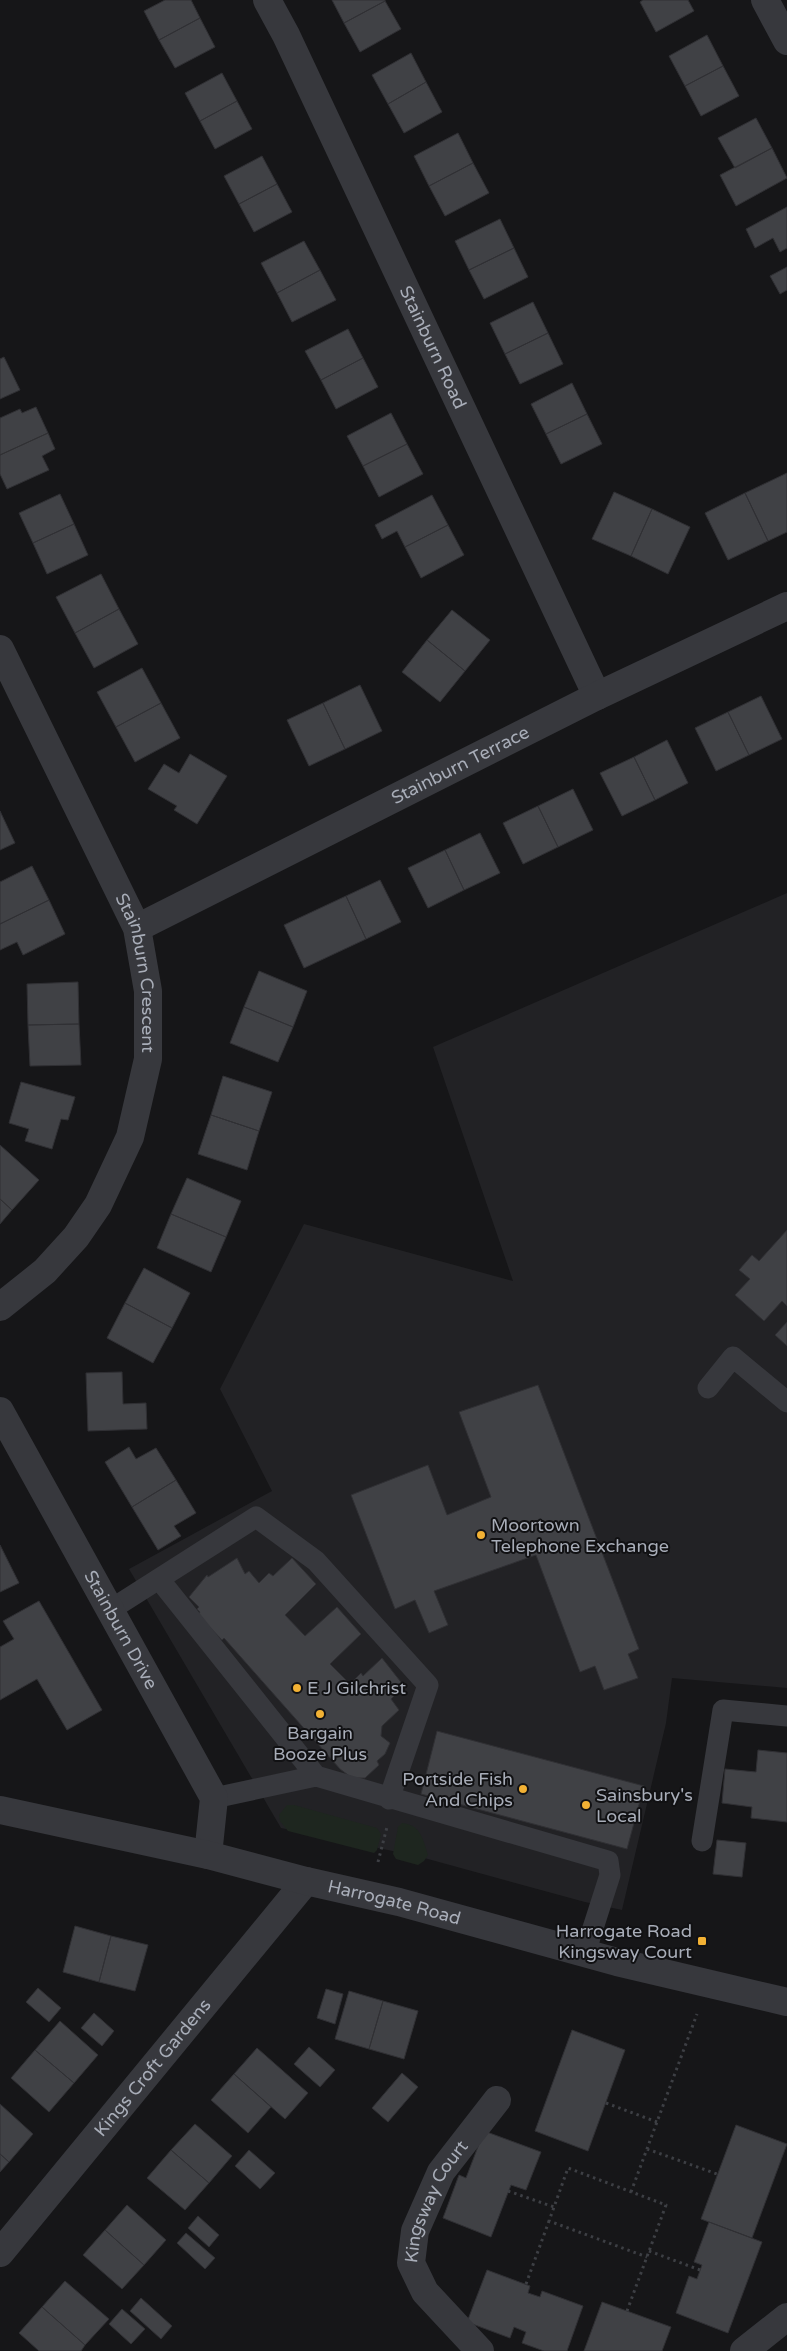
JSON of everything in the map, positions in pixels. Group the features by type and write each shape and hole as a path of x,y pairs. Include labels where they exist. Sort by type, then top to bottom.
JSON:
{"street":[{"name":"Stainburn Road","path":"267,0 286,35 597,696"},
{"path":"765,0 785,30"},
{"name":"Stainburn Terrace","path":"137,928 597,696 787,606"},
{"name":"Stainburn Crescent","path":"0,649 137,928 148,991 148,1059 130,1137 98,1204 76,1237 44,1272 0,1308"},
{"name":"Stainburn Drive","path":"0,1411 214,1798"},
{"path":"208,1855 214,1798"},
{"name":"Harrogate Road","path":"0,1810 208,1855 585,1953 787,2002"},
{"name":"Kings Croft Gardens","path":"0,2253 306,1881"},
{"name":"Kingsway Court","path":"480,2351 424,2292 411,2263 414,2231 441,2172 497,2100"},
{"path":"744,2351 787,2316"}],"lane":[{"path":"708,1388 734,1357 787,1402"},
{"path":"110,1610 256,1517 316,1562 428,1685 391,1799"},
{"path":"159,1579 316,1776"},
{"path":"702,1841 723,1710 787,1716"},
{"path":"214,1798 316,1776 608,1861 610,1875 585,1953"}],"path":[{"path":"369,1896 391,1799"},
{"path":"631,2192 708,1983"},
{"path":"606,2103 657,2122"},
{"path":"647,2149 717,2174"},
{"path":"526,2284 568,2168 666,2205 627,2311"},
{"path":"508,2191 554,2207"},
{"path":"549,2221 647,2256"},
{"path":"649,2251 700,2270"}],"shaded area":[{"path":"787,893 787,1688 672,1678 666,1723 622,1910 585,1902 417,1856 281,1828 129,1569 272,1491 220,1389 304,1224 513,1281 433,1047"},
{"path":"287,1805 294,1805 377,1828 381,1834 377,1850 374,1853 288,1831 280,1821 279,1815"},
{"path":"402,1823 413,1827 423,1838 428,1855 418,1865 396,1859 393,1854 398,1827"}],"building":[{"path":"165,0 191,0 200,18 159,40 144,11"},
{"path":"332,0 385,0 385,1 344,23"},
{"path":"643,0 688,0 694,11 656,32 640,2"},
{"path":"385,1 401,29 360,52 344,23"},
{"path":"200,18 215,47 175,68 159,40"},
{"path":"707,35 723,66 685,86 669,56"},
{"path":"411,53 426,82 388,104 372,75"},
{"path":"723,66 739,96 701,116 685,86"},
{"path":"222,73 237,101 200,121 185,93"},
{"path":"426,82 442,112 404,133 388,104"},
{"path":"237,101 252,129 215,149 200,121"},
{"path":"756,118 772,148 735,168 718,138"},
{"path":"458,133 473,163 429,186 414,156"},
{"path":"772,148 787,178 736,206 720,175"},
{"path":"262,156 277,184 239,204 224,176"},
{"path":"473,163 489,193 445,216 429,186"},
{"path":"277,184 292,212 254,232 239,204"},
{"path":"787,207 787,248 780,252 773,238 755,248 746,229"},
{"path":"500,219 514,248 469,270 455,241"},
{"path":"304,241 320,270 277,293 261,263"},
{"path":"514,248 528,277 484,299 469,270"},
{"path":"787,267 787,290 780,294 770,276"},
{"path":"320,270 336,300 292,322 277,293"},
{"path":"533,302 548,333 505,354 490,323"},
{"path":"348,329 363,358 321,380 305,351"},
{"path":"548,333 563,364 520,384 505,354"},
{"path":"4,357 20,390 0,399 0,359"},
{"path":"363,358 378,387 336,409 321,380"},
{"path":"572,383 587,414 546,434 531,404"},
{"path":"36,407 48,433 0,455 0,418 20,409 22,413"},
{"path":"391,413 407,444 363,466 347,436"},
{"path":"587,414 602,444 561,464 546,434"},
{"path":"48,433 55,449 42,456 49,470 7,489 0,474 0,455"},
{"path":"407,444 423,474 379,497 363,466"},
{"path":"787,473 787,532 768,541 745,493"},
{"path":"614,492 652,509 631,556 592,539"},
{"path":"745,493 768,541 728,560 705,513"},
{"path":"60,494 74,524 33,543 19,513"},
{"path":"432,495 448,525 405,547 397,531 382,539 375,525"},
{"path":"652,509 690,527 668,574 631,556"},
{"path":"74,524 88,555 47,574 33,543"},
{"path":"448,525 464,555 421,578 405,547"},
{"path":"101,574 119,609 75,633 56,597"},
{"path":"119,609 138,644 94,668 75,633"},
{"path":"452,610 490,640 465,671 427,640"},
{"path":"427,640 465,671 440,702 402,672"},
{"path":"142,668 161,703 116,727 97,692"},
{"path":"360,685 382,731 345,749 323,703"},
{"path":"761,696 782,739 749,755 728,712"},
{"path":"161,703 180,738 135,762 116,727"},
{"path":"323,703 345,749 309,766 287,720"},
{"path":"728,712 749,755 716,771 695,728"},
{"path":"667,740 688,783 655,800 634,757"},
{"path":"190,754 227,776 197,824 174,810 177,806 148,789 164,764 179,773"},
{"path":"634,757 655,800 622,816 600,773"},
{"path":"573,789 593,830 558,847 538,806"},
{"path":"538,806 558,847 523,864 503,823"},
{"path":"0,811 15,843 0,850"},
{"path":"480,833 500,873 464,890 445,850"},
{"path":"445,850 464,890 428,908 408,868"},
{"path":"32,866 49,900 0,924 0,882"},
{"path":"380,880 401,922 366,939 346,896"},
{"path":"346,896 366,939 304,968 284,925"},
{"path":"49,900 65,934 23,955 17,942 0,950 0,924"},
{"path":"259,971 307,991 293,1027 244,1007"},
{"path":"78,982 79,1024 28,1025 27,984"},
{"path":"244,1007 293,1027 278,1062 230,1043"},
{"path":"79,1024 81,1065 30,1066 28,1025"},
{"path":"223,1076 272,1092 259,1131 211,1115"},
{"path":"21,1082 75,1097 68,1120 61,1119 52,1149 25,1141 29,1129 9,1123"},
{"path":"211,1115 259,1131 247,1170 198,1154"},
{"path":"0,1145 39,1180 12,1210 0,1199"},
{"path":"187,1178 241,1201 226,1237 171,1214"},
{"path":"0,1199 12,1210 0,1224"},
{"path":"171,1214 226,1237 211,1272 157,1248"},
{"path":"787,1230 787,1306 782,1301 764,1321 735,1295 750,1279 739,1270 752,1255 759,1261"},
{"path":"144,1268 190,1293 172,1328 125,1303"},
{"path":"125,1303 172,1328 153,1363 107,1338"},
{"path":"787,1322 787,1346 775,1335"},
{"path":"122,1372 123,1404 146,1403 147,1429 88,1431 86,1373"},
{"name":"Moortown Telephone Exchange","path":"538,1385 639,1649 628,1654 638,1678 604,1690 595,1666 580,1672 536,1555 434,1591 448,1625 429,1633 415,1600 395,1609 351,1495 428,1465 447,1515 491,1497 459,1412"},
{"path":"129,1447 136,1459 156,1448 176,1480 132,1507 105,1462"},
{"path":"176,1480 196,1513 174,1526 181,1536 158,1550 132,1507"},
{"path":"0,1545 19,1583 0,1592"},
{"path":"237,1558 245,1574 249,1571 259,1583 269,1573 273,1576 292,1558 316,1584 285,1615 305,1636 337,1607 361,1634 330,1664 350,1684 361,1673 363,1676 382,1658 404,1686 391,1699 399,1710 382,1726 381,1736 390,1743 385,1754 377,1761 379,1765 365,1778 352,1778 340,1769 224,1638 222,1640 198,1615 200,1612 197,1609 199,1607 189,1597 207,1575 208,1577"},
{"path":"39,1601 102,1710 67,1730 37,1679 0,1700 0,1647 14,1639 3,1621"},
{"path":"437,1731 644,1786 627,1849 421,1794"},
{"path":"758,1750 787,1753 787,1822 751,1818 752,1807 722,1803 725,1769 756,1772"},
{"path":"717,1840 746,1843 742,1877 713,1874"},
{"path":"75,1926 111,1936 99,1982 63,1972"},
{"path":"111,1936 148,1945 135,1991 99,1982"},
{"path":"38,1988 61,2008 49,2022 26,2002"},
{"path":"326,1989 343,1994 335,2024 317,2018"},
{"path":"349,1991 383,2001 369,2049 335,2039"},
{"path":"383,2001 418,2011 404,2059 369,2049"},
{"path":"94,2013 114,2031 102,2046 81,2028"},
{"path":"60,2021 98,2055 74,2083 35,2050"},
{"path":"572,2030 625,2050 588,2151 535,2131"},
{"path":"309,2047 335,2070 320,2087 294,2064"},
{"path":"257,2048 308,2093 285,2119 234,2074"},
{"path":"35,2050 74,2083 49,2112 11,2078"},
{"path":"402,2073 418,2087 388,2122 372,2108"},
{"path":"234,2074 271,2107 248,2133 211,2100"},
{"path":"0,2104 33,2134 9,2162 0,2154"},
{"path":"195,2124 232,2156 209,2183 171,2150"},
{"path":"736,2125 787,2144 752,2238 701,2219"},
{"path":"484,2131 541,2152 526,2190 511,2185 491,2237 443,2218 459,2175 466,2178"},
{"path":"171,2150 209,2183 185,2210 147,2178"},
{"path":"249,2150 275,2173 260,2189 235,2166"},
{"path":"0,2154 9,2162 0,2172"},
{"path":"127,2205 166,2240 144,2265 105,2230"},
{"path":"198,2216 219,2235 209,2247 188,2228"},
{"path":"709,2222 762,2242 728,2333 676,2313 689,2276 697,2279 702,2265 694,2262"},
{"path":"105,2230 144,2265 122,2289 83,2255"},
{"path":"186,2233 215,2258 205,2269 177,2243"},
{"path":"487,2270 530,2286 528,2293 540,2297 542,2291 583,2306 567,2351 544,2351 522,2343 526,2332 514,2327 510,2338 467,2322"},
{"path":"65,2281 109,2319 85,2345 42,2307"},
{"path":"141,2298 172,2326 161,2339 130,2311"},
{"path":"602,2302 671,2327 662,2351 584,2351"},
{"path":"42,2307 85,2345 81,2351 39,2351 19,2333"},
{"path":"122,2309 145,2329 131,2344 109,2324"}],"place":[{"name":"Moortown Telephone Exchange","path":"481,1535"},
{"name":"E J Gilchrist","path":"297,1688"},
{"name":"Bargain Booze Plus","path":"320,1714"},
{"name":"Portside Fish And Chips","path":"523,1789"},
{"name":"Sainsbury's Local","path":"586,1805"},
{"name":"Harrogate Road Kingsway Court","path":"702,1941"}]}
